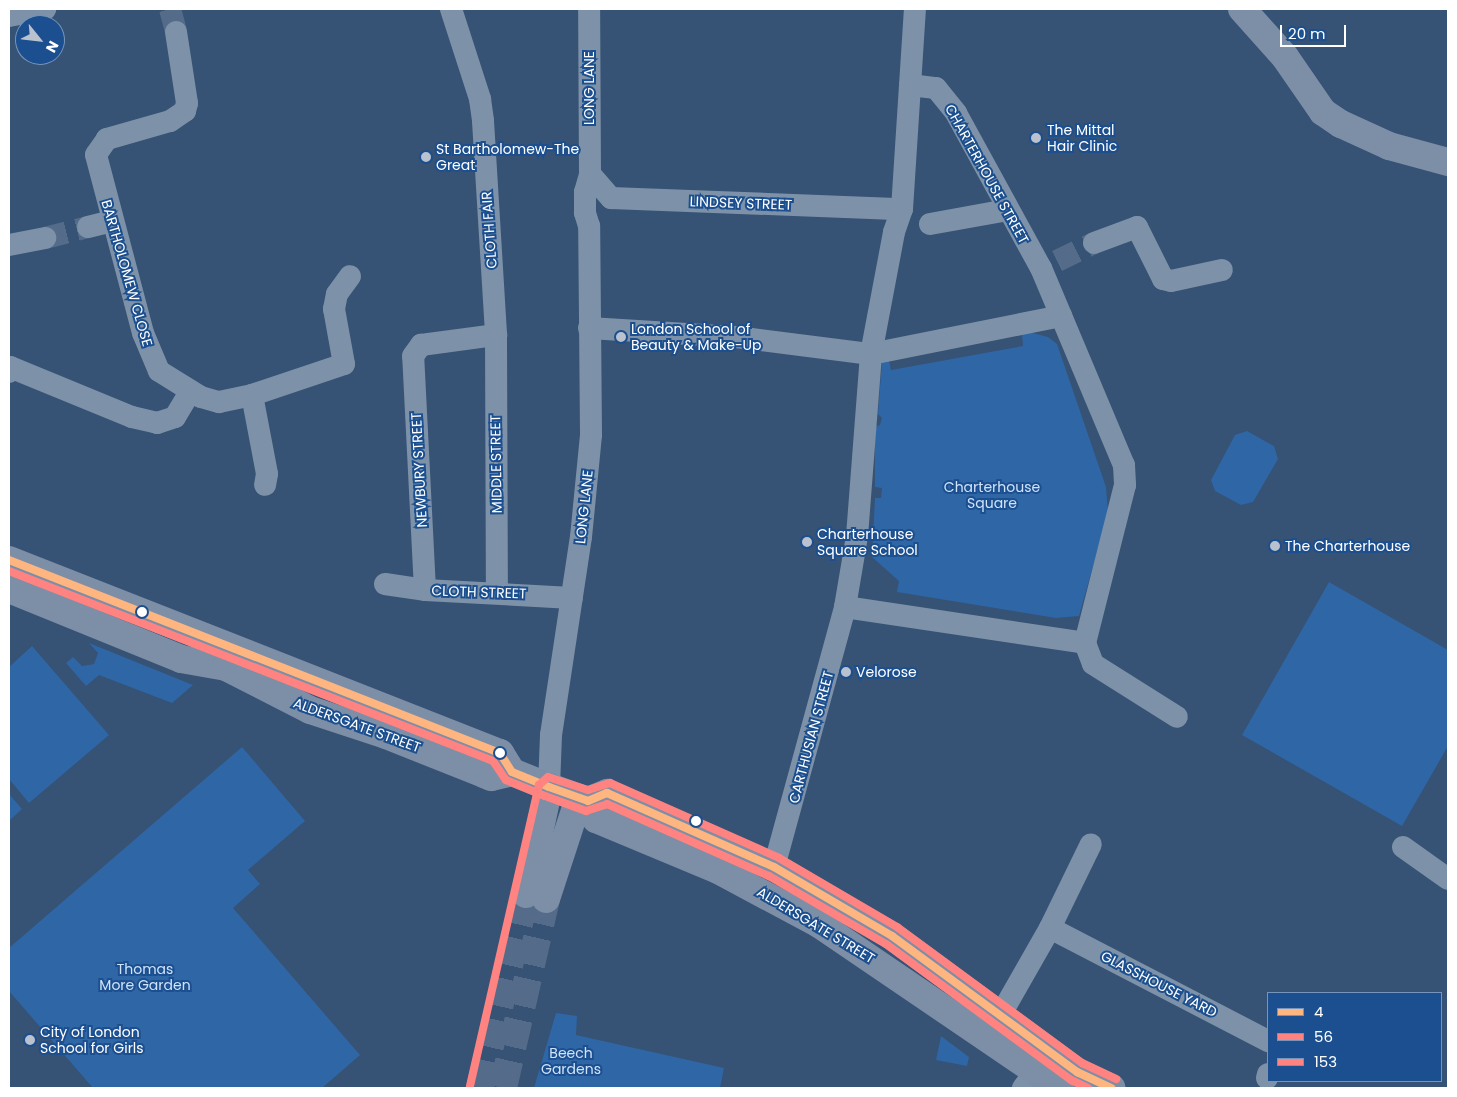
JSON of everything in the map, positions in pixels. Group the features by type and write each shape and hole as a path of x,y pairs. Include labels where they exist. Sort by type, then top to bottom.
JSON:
{"main road":[{"path":"1242,9 1285,57 1323,112 1340,124 1389,146 1448,162"},
{"name":"ALDERSGATE STREET","path":"9,560 500,753 512,772 491,777 386,735 310,710 226,667 181,658 9,589"},
{"path":"512,772 583,799 536,897 549,787"},
{"name":"ALDERSGATE STREET","path":"1060,1088 1028,1081 874,959 819,924 718,870 596,819 583,799 607,793 774,867 892,936 1078,1072 1112,1088"}],"street":[{"path":"9,16 45,9"},
{"name":"CLOTH FAIR","path":"451,9 480,99 496,335"},
{"name":"LONG LANE","path":"549,787 551,735 572,598 591,435 589,226 585,192 590,174 590,9"},
{"path":"915,9 902,209 894,232 871,354 857,536 845,606 1085,643"},
{"name":"BARTHOLOMEW CLOSE","path":"176,32 187,103 185,111 170,121 107,139 96,155 112,220 153,360 159,371 190,392 219,402 252,394 344,364 334,308 337,294 350,276"},
{"name":"CHARTERHOUSE STREET","path":"910,85 936,88 956,113 1007,210 1044,262 1061,316"},
{"path":"589,226 611,198 590,174"},
{"name":"LINDSEY STREET","path":"611,198 902,209"},
{"path":"930,224 1007,210"},
{"path":"88,227 112,220"},
{"path":"1094,243 1137,227 1163,279 1171,281 1222,270"},
{"path":"9,245 45,238"},
{"path":"589,328 743,337 871,354 1061,316 1126,477 1085,643 1093,664 1177,716"},
{"name":"NEWBURY STREET","path":"425,590 413,356 421,345 496,335"},
{"name":"MIDDLE STREET","path":"496,335 498,593"},
{"path":"9,372 10,367 132,417 156,423 175,417 190,392"},
{"path":"252,394 267,474 265,485"},
{"name":"CLOTH STREET","path":"385,584 425,590 572,598"},
{"name":"CARTHUSIAN STREET","path":"774,867 845,606"},
{"path":"1001,1014 1050,928 1091,844"},
{"path":"1404,847 1448,878"},
{"name":"GLASSHOUSE YARD","path":"1050,928 1267,1040"},
{"path":"1028,1081 1050,1051"}],"green space":[{"name":"Charterhouse Square","path":"1029,332 1048,337 1057,344 1106,487 1108,513 1079,616 1056,618 897,592 899,581 872,557 875,498 881,498 882,488 875,487 875,427 880,425 882,418 878,414 882,361 889,360 891,370 1023,346 1022,334"},
{"path":"1247,431 1274,446 1278,459 1253,502 1241,505 1215,491 1211,480 1235,435"},
{"path":"1329,582 1448,650 1448,746 1402,826 1242,735"},
{"path":"89,643 193,685 172,703 99,675 86,686 66,663 73,657 82,666 94,664 98,653"},
{"path":"32,646 109,735 29,803 9,779 9,667"},
{"name":"Thomas More Garden","path":"242,747 305,821 248,870 260,884 233,908 360,1055 322,1088 93,1088 9,991 9,948"},
{"path":"9,794 22,809 9,821"},
{"name":"Beech Gardens","path":"556,1013 577,1016 576,1035 724,1068 720,1088 534,1088"},
{"path":"941,1036 969,1057 967,1066 936,1060"}],"tunnel":[{"path":"170,9 176,32"},
{"path":"45,238 88,227"},
{"path":"1057,261 1094,243"},
{"path":"480,1088 526,894"},
{"path":"503,1088 546,899"}],"transit line":[{"name":"4","path":"9,560 500,753 512,772 549,787 588,801 607,793 774,867 892,936 1077,1072 1112,1088"},
{"name":"56","path":"9,571 493,761 506,780 545,796 586,811 607,804 769,876 886,944 1071,1080 1088,1088"},
{"name":"153","path":"470,1086 539,785 548,777 588,790 610,783 779,858 897,927 1082,1063 1116,1079"}],"place":[{"name":"The Mittal Hair Clinic","path":"1036,138"},
{"name":"St Bartholomew-The Great","path":"426,157"},
{"name":"London School of Beauty & Make-Up","path":"621,337"},
{"name":"Charterhouse Square School","path":"807,542"},
{"name":"The Charterhouse","path":"1275,546"},
{"name":"Velorose","path":"846,672"},
{"name":"City of London School for Girls","path":"30,1040"}]}
